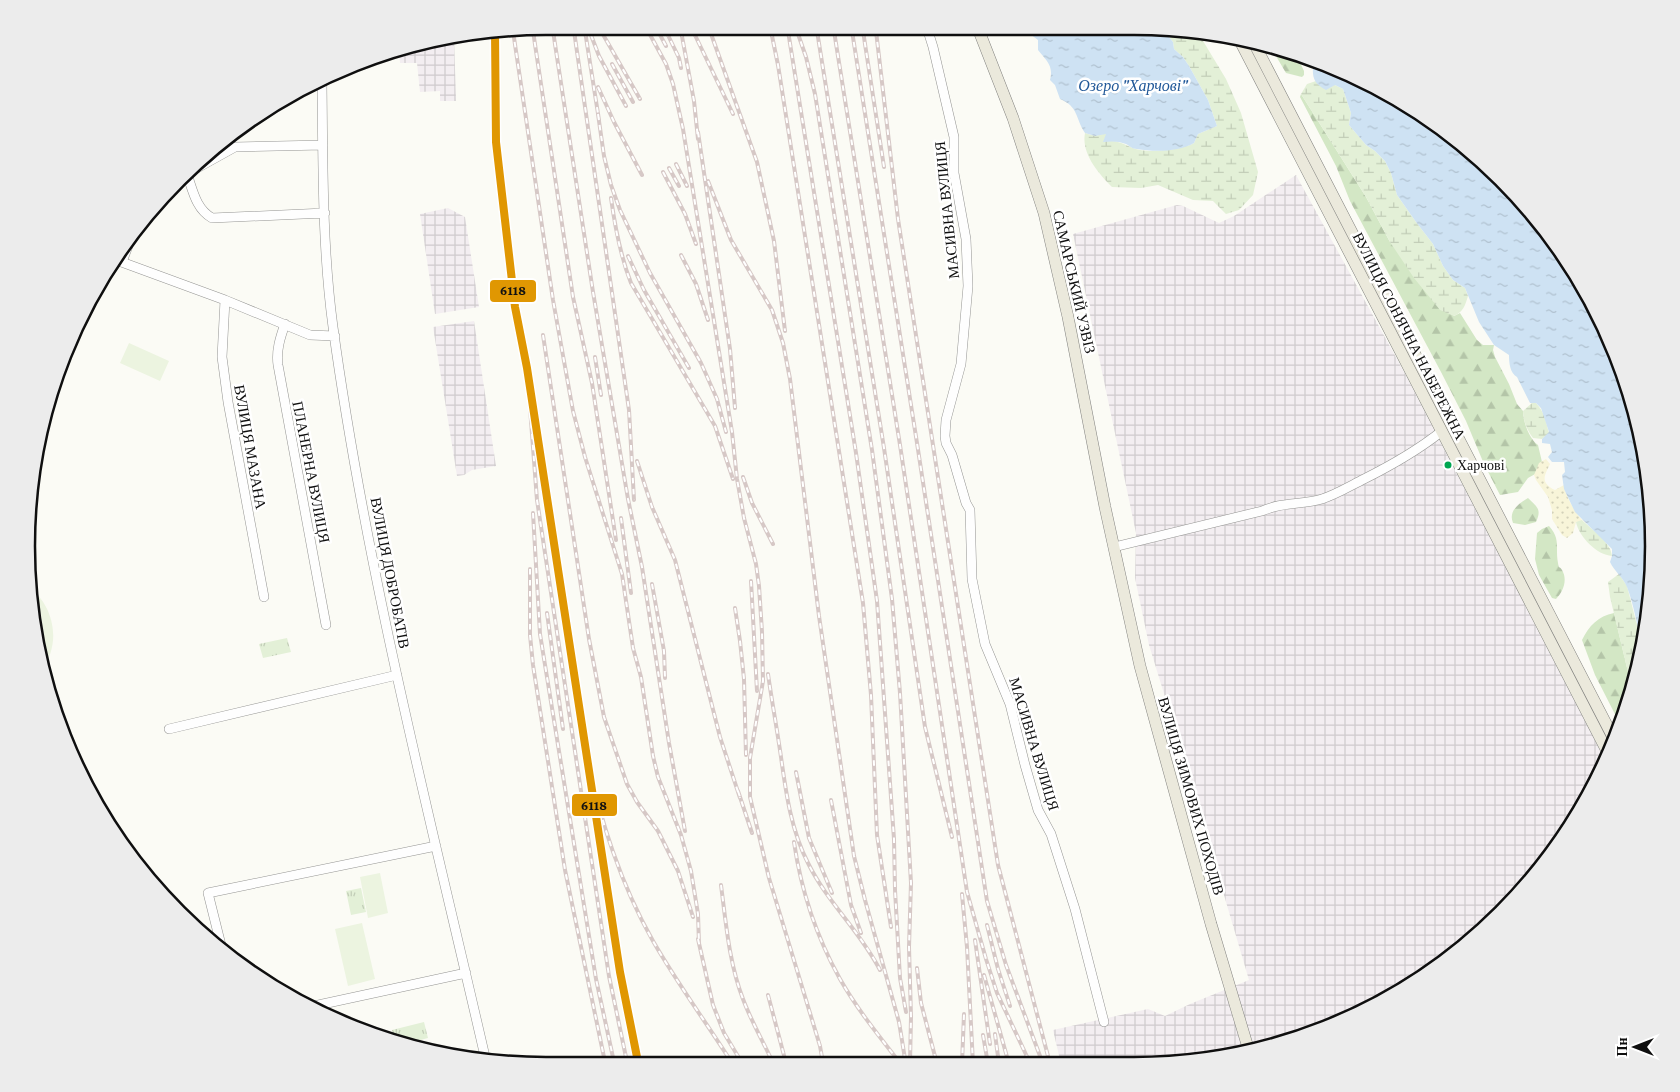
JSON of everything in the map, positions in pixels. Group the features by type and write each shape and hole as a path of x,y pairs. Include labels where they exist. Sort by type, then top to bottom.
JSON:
{"main road":[{"name":"САМАРСЬКИЙ УЗВІЗ","path":"981,35 1013,118 1044,213 1067,309 1114,547"},
{"name":"ВУЛИЦЯ СОНЯЧНА НАБЕРЕЖНА","path":"1243,47 1604,746"},
{"name":"ВУЛИЦЯ СОНЯЧНА НАБЕРЕЖНА","path":"1258,50 1610,731"},
{"name":"ВУЛИЦЯ ЗИМОВИХ ПОХОДІВ","path":"1114,547 1148,701 1247,1044"}],"street":[{"name":"МАСИВНА ВУЛИЦЯ","path":"929,35 954,138 954,173 966,239 968,286 961,364 946,420 946,442 952,454 966,503 970,510 972,579 985,644 1010,704 1038,810 1051,834 1075,909 1104,1022"},
{"name":"ВУЛИЦЯ ДОБРОБАТІВ","path":"322,87 328,278 335,336 369,543 397,676 484,1053"},
{"path":"212,160 235,147 323,145"},
{"path":"188,182 200,208 212,218 325,213"},
{"path":"121,262 225,300 310,335 335,336"},
{"name":"ВУЛИЦЯ МАЗАНА","path":"225,300 222,357 228,402 264,597"},
{"name":"ПЛАНЕРНА ВУЛИЦЯ","path":"285,324 276,355 326,625"},
{"path":"1114,547 1262,511 1279,505 1315,501 1331,496 1397,462 1423,446 1442,431"},
{"path":"169,729 397,676"},
{"path":"219,938 208,893 436,846"},
{"path":"321,1004 466,974"}],"shaded area":[{"path":"454,44 456,101 440,101 440,91 420,92 417,63 400,63 400,57"},
{"path":"1296,175 1404,372 1601,752 1577,802 1559,830 1518,883 1471,930 1418,971 1390,989 1330,1018 1298,1030 1234,1047 1201,1053 1167,1056 1059,1057 1053,1030 1148,1009 1165,1016 1249,980 1149,645 1135,578 1136,533 1073,234 1177,205 1219,223 1234,216"},
{"path":"448,208 465,217 479,307 435,314 420,214"},
{"path":"474,321 496,466 472,470 464,475 457,476 433,327"}],"green space":[{"path":"1168,36 1202,39 1226,79 1241,113 1258,172 1253,195 1239,210 1226,214 1213,201 1193,200 1158,185 1141,188 1112,187 1096,169 1088,155 1084,140 1085,133 1095,136 1107,133 1104,141 1119,142 1139,150 1155,151 1173,149 1194,143 1198,134 1217,126 1208,100 1183,57 1174,49 1173,42"},
{"path":"1275,55 1300,63 1304,75 1302,77 1286,73"},
{"path":"1316,81 1335,85 1343,89 1351,113 1349,125 1366,145 1385,161 1391,173 1397,195 1433,244 1443,266 1453,280 1465,288 1468,296 1460,313 1454,316 1440,310 1414,278 1390,242 1366,197 1301,94 1307,84"},
{"path":"1301,94 1366,197 1390,242 1454,316 1460,313 1477,340 1483,345 1494,345 1495,357 1517,404 1523,411 1527,430 1538,445 1542,462 1537,473 1528,478 1518,492 1500,495 1441,372 1350,201 1336,166 1300,97"},
{"path":"129,343 169,361 160,381 120,363"},
{"path":"1532,403 1536,403 1539,406 1547,425 1549,433 1542,439 1533,438 1525,421 1523,411"},
{"path":"1528,498 1538,508 1539,514 1536,522 1525,525 1513,523 1513,511"},
{"path":"1582,520 1600,536 1611,551 1612,556 1595,549 1585,539 1578,528 1576,522"},
{"path":"1549,526 1555,535 1558,565 1565,578 1563,589 1556,599 1552,598 1539,575 1535,559 1537,533"},
{"path":"1619,574 1627,586 1638,629 1629,675 1610,597 1608,582"},
{"path":"37,594 44,603 52,625 52,648 48,659"},
{"path":"1614,613 1629,675 1616,716 1595,675 1582,640 1595,622 1608,614"},
{"path":"287,638 291,652 263,658 259,644"},
{"path":"380,873 388,913 368,918 360,877"},
{"path":"361,888 366,912 351,915 346,891"},
{"path":"362,923 375,979 348,986 335,929"},
{"path":"424,1022 428,1038 414,1040 393,1033 392,1030"}],"sand":[{"path":"1546,459 1550,464 1546,472 1545,481 1555,490 1564,485 1568,498 1582,520 1576,522 1573,533 1567,538 1562,535 1552,519 1552,510 1548,497 1534,475 1539,463"}],"water":[{"name":"Озеро \"Харчові\"","path":"1031,35 1168,36 1173,42 1174,49 1189,66 1208,100 1217,126 1198,134 1194,143 1174,150 1144,150 1121,142 1103,142 1106,134 1095,136 1085,133 1074,109 1060,99 1055,85 1050,80 1050,67 1038,50 1038,40"},
{"path":"1313,68 1390,103 1418,121 1471,162 1518,209 1559,262 1577,291 1606,350 1618,382 1635,446 1641,479 1645,546 1644,579 1638,628 1627,587 1610,562 1612,549 1575,512 1564,489 1562,475 1565,472 1564,462 1552,462 1548,457 1552,452 1550,444 1542,443 1542,439 1549,432 1541,408 1536,403 1530,403 1517,377 1511,370 1509,355 1494,345 1479,322 1465,288 1453,280 1443,266 1433,244 1397,195 1391,173 1385,161 1366,145 1349,125 1351,113 1343,89 1335,85 1326,90 1315,81"}],"railway":[{"path":"534,35 573,297 592,383 616,540"},
{"path":"554,35 593,292 628,499 642,567 669,743 685,831"},
{"path":"575,35 629,410 634,500"},
{"path":"586,35 599,120"},
{"path":"591,35 599,56 626,106"},
{"path":"603,35 640,99"},
{"path":"650,35 666,64 673,84 683,129 732,432 737,479 759,586 763,681 750,758 750,797 769,878 822,1057"},
{"path":"660,35 666,46"},
{"path":"668,35 679,58 681,68"},
{"path":"682,35 694,101 698,139"},
{"path":"695,35 733,114"},
{"path":"711,35 757,162 774,241 785,331"},
{"path":"772,35 863,603 871,695 877,835 891,927"},
{"path":"789,35 856,453 877,601 894,839 900,978 906,1012"},
{"path":"798,35 815,94 872,450 892,599 900,693 911,883 909,947 910,1057"},
{"path":"818,35 884,448 925,727 952,837"},
{"path":"835,35 900,445 967,892 997,993 1027,1057"},
{"path":"853,35 987,901 1006,965 1040,1057"},
{"path":"864,35 884,167"},
{"path":"876,35 898,219 998,865 1048,1057"},
{"path":"514,36 553,300 573,411 585,457 622,574 633,648 641,677 653,756 658,777 681,835 691,871 698,914 699,944"},
{"path":"612,64 633,102"},
{"path":"598,87 642,175"},
{"path":"598,114 604,156 611,185 620,210 650,273 701,363 717,399 726,432"},
{"path":"698,132 730,349 735,408"},
{"path":"676,164 687,186"},
{"path":"669,168 679,186"},
{"path":"663,172 685,214 696,244"},
{"path":"708,181 731,240 772,310 783,343 790,379 819,616 854,856 899,1022 905,1057"},
{"path":"611,198 618,241 631,283 715,426 733,479"},
{"path":"681,255 696,284 708,320"},
{"path":"628,256 644,290 689,368"},
{"path":"543,335 589,639 604,717 627,784 637,802 658,831 678,871 693,917"},
{"path":"595,357 601,395"},
{"path":"527,368 537,500 609,976 626,1057"},
{"path":"637,461 652,507 675,560 720,737 740,798"},
{"path":"743,477 752,503 773,544"},
{"path":"533,513 540,634 596,979 613,1057"},
{"path":"621,518 631,593"},
{"path":"530,569 530,635 533,665 565,870 604,1057"},
{"path":"751,581 757,691"},
{"path":"652,584 664,651 665,678"},
{"path":"735,608 744,679 746,755"},
{"path":"547,613 563,729"},
{"path":"768,674 787,798 797,838 808,863 824,891 863,942 880,970"},
{"path":"586,756 605,828 621,874 641,919 672,972 728,1057"},
{"path":"796,772 809,838 832,893"},
{"path":"738,791 752,833"},
{"path":"831,800 851,905 861,933"},
{"path":"794,842 805,895 831,963 854,1001 895,1057"},
{"path":"721,885 734,971 743,999 770,1057"},
{"path":"962,894 967,947 973,1057"},
{"path":"987,925 1010,1006"},
{"path":"698,939 713,1005 724,1033 738,1057"},
{"path":"975,940 990,1044"},
{"path":"917,968 921,1003 935,1057"},
{"path":"984,975 1007,1057"},
{"path":"768,995 784,1057"},
{"path":"962,1057 964,1014"},
{"path":"995,1034 998,1057"},
{"path":"983,1035 987,1057"}],"transit line":[{"name":"6118","path":"495,38 496,142 515,307 527,368 620,972 637,1057"}],"place":[{"name":"Харчові","path":"1448,465"}]}
